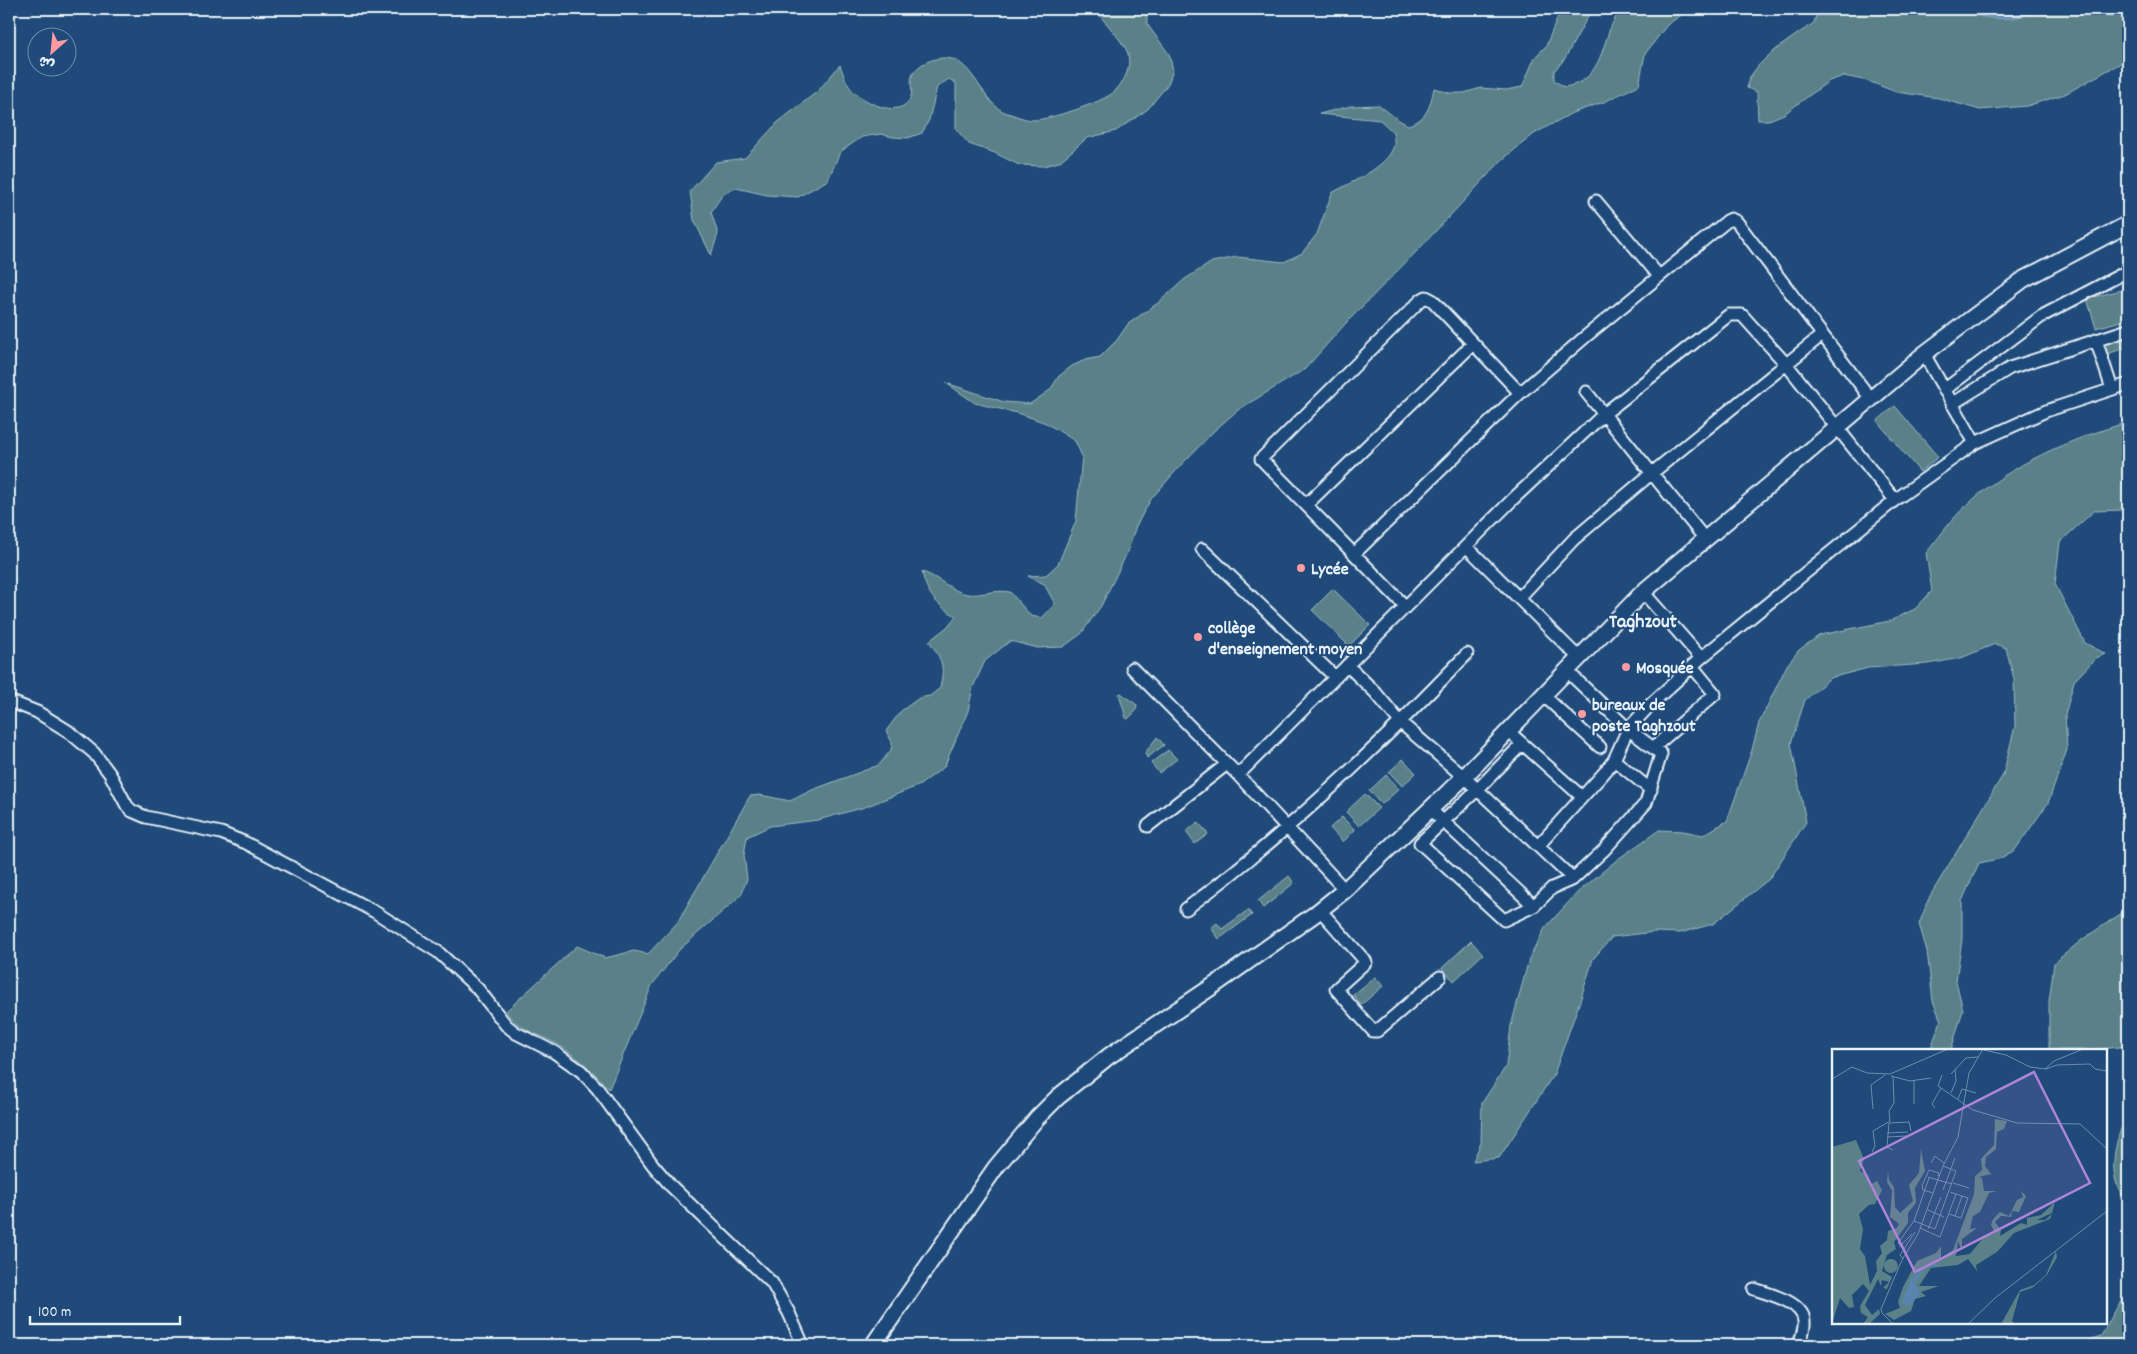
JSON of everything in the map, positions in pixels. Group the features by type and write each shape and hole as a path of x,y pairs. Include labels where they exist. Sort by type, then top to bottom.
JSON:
{"main road":[{"path":"873,1345 996,1167 1058,1096 1109,1056 1216,984 1345,890 1464,777 1643,592 1924,354 2024,278 2127,227"}],"street":[{"path":"1596,201 1659,276"},
{"path":"1354,554 1520,393 1727,220 1731,219 1737,222 1871,399"},
{"path":"1944,390 2042,316 2128,271"},
{"path":"1405,606 1261,459 1426,297 1432,300 1520,393"},
{"path":"1238,775 1513,499 1604,414 1729,315 1742,315 1787,365 1895,500"},
{"path":"1952,404 2010,368 2128,330"},
{"path":"1519,598 1574,539 1822,335"},
{"path":"2096,340 2112,389"},
{"path":"1306,505 1473,344"},
{"path":"1924,354 1975,443"},
{"path":"1538,846 1614,760 1628,730 1652,703 1697,662 1895,500 1975,443 2046,411 2128,384"},
{"path":"1586,392 1705,539"},
{"path":"1466,546 1578,658"},
{"path":"1202,549 1335,677"},
{"path":"1643,592 1697,662 1716,694 1653,748"},
{"path":"1186,909 1230,876 1288,828 1401,723 1467,654"},
{"path":"1347,665 1375,692 1401,723 1464,777 1573,879"},
{"path":"1132,668 1238,775 1345,890"},
{"path":"1522,744 1478,790 1420,843 1504,920 1534,906 1552,888 1573,879 1604,850 1646,804 1661,754 1628,730 1566,670"},
{"path":"1543,695 1600,747"},
{"path":"9,701 37,712 68,731 94,753 110,774 127,806 132,811 146,817 221,833 246,843 375,912 438,952 477,988 506,1025 516,1033 554,1052 581,1071 671,1186 772,1283 789,1313 803,1345"},
{"path":"1508,731 1582,797"},
{"path":"1614,760 1651,790"},
{"path":"1148,826 1227,764"},
{"path":"1430,810 1534,906"},
{"path":"1320,910 1366,962 1336,989 1372,1031 1377,1031 1440,977"},
{"path":"1754,1289 1787,1300 1802,1312 1804,1322 1799,1345"}],"green space":[{"path":"1094,9 1150,9 1147,15 1147,24 1169,54 1173,70 1168,84 1148,109 1116,131 1087,138 1059,162 1043,166 1019,165 995,153 969,144 956,129 956,83 949,79 937,87 929,120 922,133 908,138 881,134 862,137 840,152 828,180 798,197 767,195 736,188 723,194 711,212 718,234 711,255 694,220 690,191 716,162 745,158 777,123 818,91 840,65 847,83 854,92 873,104 881,107 896,108 902,106 910,99 912,76 917,68 932,60 947,58 957,61 965,67 998,108 1007,113 1030,120 1051,117 1076,110 1109,95 1119,87 1126,74 1129,64 1128,54 1123,44"},
{"path":"1561,9 1592,9 1564,60 1554,71 1554,80 1564,87 1574,85 1589,75 1598,61 1620,9 1690,9 1667,25 1645,54 1639,85 1604,102 1572,113 1534,134 1502,160 1417,251 1346,323 1305,369 1238,410 1215,430 1151,499 1136,526 1127,553 1101,606 1081,634 1063,647 1038,648 1010,641 985,661 973,687 968,711 944,767 920,785 865,807 818,820 770,826 747,837 744,855 747,879 741,895 679,950 652,985 609,1089 577,1058 555,1043 522,1027 511,1018 506,1011 577,946 605,958 634,951 648,954 677,923 750,796 760,795 790,801 812,790 879,765 891,750 892,742 886,731 901,711 919,698 930,696 940,688 941,663 929,641 947,627 956,616 943,608 933,598 926,586 922,572 962,593 1010,592 1031,616 1042,618 1055,604 1044,584 1028,576 1046,575 1058,564 1076,521 1082,456 1075,441 1046,423 1021,414 975,403 946,383 1004,402 1030,404 1050,390 1059,376 1072,366 1085,360 1100,357 1117,340 1128,324 1158,303 1185,279 1212,262 1237,257 1284,262 1302,253 1317,234 1332,193 1368,174 1377,167 1391,153 1394,143 1393,132 1380,120 1319,114 1351,106 1379,105 1408,125 1420,119 1427,111 1434,88 1449,93 1464,93 1481,88 1506,90 1522,87 1535,57 1546,46"},
{"path":"1814,9 2128,9 2128,59 2065,94 2027,106 1980,110 1939,98 1896,92 1868,81 1844,76 1829,81 1784,114 1769,120 1758,120 1757,92 1747,88 1749,79 1755,70 1774,51 1814,23 1816,15"},
{"path":"2128,288 2128,319 2096,328 2087,299"},
{"path":"2128,337 2128,344 2125,348 2107,354 2104,344"},
{"path":"1895,406 1938,457 1920,472 1877,421"},
{"path":"2128,422 2128,512 2122,510 2094,511 2060,542 2055,584 2085,643 2106,654 2096,658 2074,681 2065,715 2067,750 2048,803 2015,850 1999,859 1979,863 1962,901 1962,939 1956,981 1963,1010 1951,1049 1930,1049 1941,1021 1933,1001 1927,951 1919,924 1930,896 2003,775 2015,726 2014,679 2006,648 1995,644 1961,658 1928,664 1868,668 1830,678 1805,700 1791,743 1806,822 1769,879 1713,924 1680,933 1655,932 1612,937 1593,959 1554,1074 1499,1158 1473,1161 1481,1143 1482,1103 1506,1066 1511,1026 1529,959 1545,928 1578,892 1618,859 1659,830 1683,831 1703,835 1727,821 1752,750 1759,723 1787,665 1799,650 1820,635 1890,621 1915,609 1932,591 1926,553 1961,511 1983,491 2021,465 2084,437"},
{"path":"1333,589 1370,625 1349,646 1312,610"},
{"path":"1121,693 1137,705 1136,711 1128,719 1126,718 1119,694"},
{"path":"1157,737 1164,745 1147,758 1145,753"},
{"path":"1168,750 1177,759 1159,773 1151,763"},
{"path":"1403,759 1416,773 1402,786 1389,772"},
{"path":"1386,775 1399,789 1382,804 1369,791"},
{"path":"1365,794 1379,808 1359,826 1346,812"},
{"path":"1342,817 1355,830 1343,842 1330,828"},
{"path":"1198,822 1208,834 1195,844 1186,832"},
{"path":"1289,876 1294,883 1263,908 1258,901"},
{"path":"2128,906 2128,1046 2101,1049 2049,1049 2049,1002 2054,963 2083,939 2122,913"},
{"path":"1248,910 1252,915 1219,939 1211,928 1217,923 1222,929"},
{"path":"1471,941 1483,954 1454,981 1442,968"},
{"path":"1375,977 1383,986 1361,1005 1353,995"},
{"path":"2128,1112 2128,1202 2116,1182 2114,1158 2119,1134"},
{"path":"2128,1288 2128,1345 2075,1345 2101,1336"}],"water":[{"path":"1963,9 2046,9 2015,17 1994,18 1973,14"}],"place":[{"name":"Lycée","path":"1301,568"},
{"name":"collège d'enseignement moyen","path":"1198,637"},
{"name":"Mosquée","path":"1626,667"},
{"name":"bureaux de poste Taghzout","path":"1582,714"}],"district":[{"name":"Taghzout","path":"1643,620"}]}
